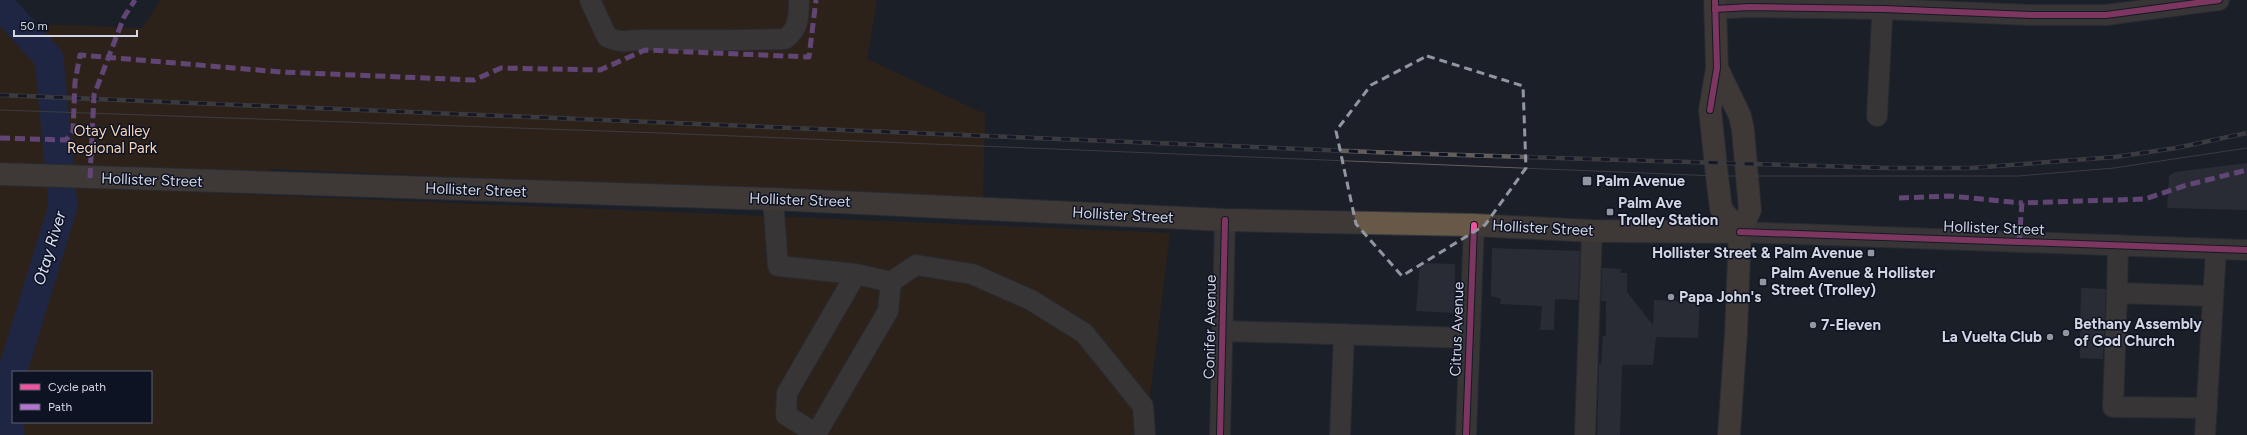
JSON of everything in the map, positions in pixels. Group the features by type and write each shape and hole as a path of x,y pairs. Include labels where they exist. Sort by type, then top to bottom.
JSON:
{"main road":[{"path":"1715,5 1717,68 1710,110 1720,204 1721,209 1740,232"},
{"path":"1717,68 1740,116 1743,130 1750,210 1740,232 1736,332 1728,435"},
{"name":"Hollister Street","path":"0,174 773,199 1225,220 1474,225 1592,231 1740,232"}],"street":[{"path":"590,0 607,37 621,43 643,40 681,41 785,39 792,34 796,26 799,0"},
{"path":"1715,5 1749,7 1883,4 2031,15 2218,0"},
{"path":"1877,116 1883,4"},
{"path":"773,199 778,266 856,274 891,282"},
{"name":"Conifer Avenue","path":"1220,435 1225,220"},
{"name":"Citrus Avenue","path":"1466,435 1474,225"},
{"path":"1585,435 1592,231"},
{"name":"Hollister Street","path":"1740,232 2247,250"},
{"path":"2118,246 2113,407 2207,408"},
{"path":"2206,435 2216,249"},
{"path":"856,274 787,393 786,415 816,434 888,311 891,282 916,264 972,274 1037,304 1084,333 1143,406 1145,435"},
{"path":"2117,293 2213,296"},
{"path":"1223,331 1469,338"},
{"path":"1340,435 1344,334"}],"highlighted area":[{"path":"1427,56 1523,86 1526,168 1485,225 1402,276 1356,224 1336,131 1371,85"}],"green space":[{"name":"Otay Valley Regional Park","path":"161,0 877,0 867,59 985,114 983,199 273,169 213,193 1170,233 1145,435 0,435 0,23 142,28"}],"building":[{"path":"2247,163 2247,210 2167,208 2169,176 2175,172"},
{"path":"1492,248 1580,251 1578,300 1555,299 1554,330 1540,330 1542,306 1500,304 1501,299 1491,296"},
{"path":"1420,263 1455,264 1455,313 1416,311"},
{"path":"1602,268 1621,269 1620,273 1627,273 1627,292 1653,325 1654,300 1700,302 1698,338 1656,337 1653,365 1622,365 1620,435 1597,435 1599,364 1601,364 1603,336 1606,336 1606,301 1601,301"},
{"path":"2081,288 2106,289 2103,359 2080,358"}],"waterway":[{"name":"Otay River","path":"0,5 49,58 63,206 13,371"},
{"name":"Otay River","path":"10,435 9,383 12,373"}],"tram line":[{"path":"0,110 661,133 1717,176 2018,176 2114,168 2247,148"}],"railway":[{"path":"0,95 1396,153 1888,168 1971,168 2115,157 2176,148 2247,133"}],"marked path":[{"path":"90,178 94,95 124,17 135,0"},
{"path":"0,138 66,140 73,131 75,82 80,55 281,72 474,80 501,68 600,70 645,50 809,57 816,0"},
{"path":"2019,242 2022,203 2145,199 2187,185 2247,170"},
{"path":"1899,198 1950,196 2022,203"}],"cycle path":[{"path":"1710,110 1717,68 1715,0"},
{"path":"1715,9 1749,7 1883,9 2031,15 2106,15 2219,0"},
{"path":"1220,435 1225,220"},
{"path":"1466,435 1474,225"},
{"path":"1740,232 2247,250"}],"place":[{"name":"Palm Avenue","path":"1587,181"},
{"name":"Palm Ave Trolley Station","path":"1610,212"},
{"name":"Hollister Street & Palm Avenue","path":"1871,253"},
{"name":"Palm Avenue & Hollister Street (Trolley)","path":"1763,282"},
{"name":"Papa John's","path":"1671,297"},
{"name":"7-Eleven","path":"1813,325"},
{"name":"Bethany Assembly of God Church","path":"2066,333"},
{"name":"La Vuelta Club","path":"2050,337"}]}
